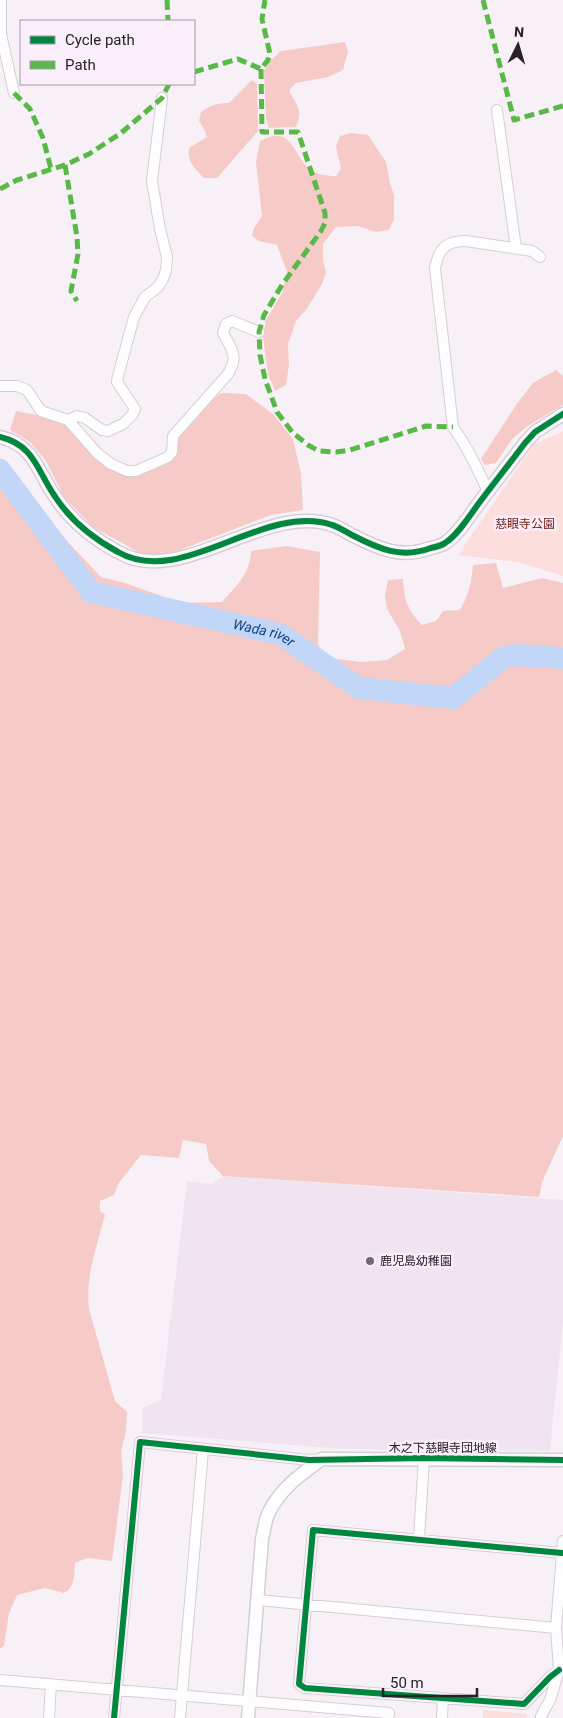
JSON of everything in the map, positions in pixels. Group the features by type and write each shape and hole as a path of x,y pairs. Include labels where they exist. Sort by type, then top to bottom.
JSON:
{"street":[{"path":"1,0 1,34 14,92"},
{"path":"68,420 77,416 85,418 102,430 108,431 123,424 132,415 135,408 117,382 134,317 145,297 158,287 166,270 168,257 160,229 152,181 162,98"},
{"path":"497,110 516,248"},
{"path":"488,492 476,464 454,427 435,268 438,256 446,245 455,241 532,251 540,258"},
{"path":"0,386 18,386 27,390 41,411 68,420 97,453 111,464 127,471 136,471 168,457 172,452 173,436 228,374 233,365 235,355 223,333 226,324 232,321 259,332"},
{"path":"0,437 14,440 34,460 54,496 86,533 118,553 132,559 143,562 164,561 183,557 273,526 293,522 332,525 384,551 420,552 445,543 463,525 535,432 563,414"},
{"path":"114,1718 140,1442 309,1460 322,1459"},
{"path":"180,1718 203,1450"},
{"path":"419,1539 424,1458"},
{"path":"248,1718 262,1540 268,1514 282,1491 322,1459"},
{"name":"木之下慈眼寺団地線","path":"322,1459 563,1460"},
{"path":"559,1670 524,1704 305,1688 299,1684 312,1530 562,1553"},
{"path":"541,1718 550,1700 559,1670 558,1625 563,1541"},
{"path":"258,1600 558,1625"},
{"path":"0,1680 250,1700 319,1713 389,1713 388,1718"},
{"path":"48,1718 51,1684"},
{"path":"442,1718 443,1698"}],"shaded area":[{"path":"345,42 348,51 343,70 328,77 296,83 289,90 299,111 296,127 269,128 266,119 264,71 271,60 281,51"},
{"path":"252,80 257,84 258,131 217,178 204,178 192,165 189,158 189,148 207,137 199,121 201,112 214,105 229,103"},
{"path":"351,133 368,135 386,162 394,195 394,219 389,230 376,232 358,226 336,227 323,244 323,261 326,272 322,284 306,310 296,321 288,344 289,365 286,385 275,391 268,374 263,337 266,320 282,293 287,272 277,245 259,241 252,236 254,228 262,216 256,162 260,141 270,137 284,137 289,141 307,167 320,174 336,176 341,169 336,146 340,136"},
{"path":"556,370 563,376 563,405 529,425 512,439 496,463 485,465 481,459 516,405 533,383"},
{"path":"221,393 246,394 273,414 293,439 301,474 303,510 271,515 167,555 140,553 93,527 64,497 46,461 30,442 10,430 16,411 41,416 67,425 125,475 170,460 177,436 202,408"},
{"path":"0,459 7,463 31,498 66,540 101,577 125,583 181,603 222,602 245,573 251,551 286,546 320,552 318,643 323,657 361,662 387,660 405,649 400,631 387,609 385,595 388,580 403,579 404,593 408,605 413,615 422,625 436,621 443,611 460,610 469,589 473,565 496,563 503,588 542,578 563,583 563,1136 542,1182 539,1197 223,1176 209,1161 206,1144 183,1140 179,1158 141,1155 118,1184 114,1195 100,1201 100,1211 105,1215 92,1262 88,1297 89,1309 115,1401 127,1412 126,1431 121,1451 123,1475 112,1561 87,1558 75,1563 71,1587 64,1593 45,1588 17,1595 9,1613 4,1646 0,1649"},
{"name":"鹿児島幼稚園","path":"223,1176 563,1200 563,1322 550,1451 343,1449 142,1433 143,1408 161,1399 187,1181 212,1184"}],"green space":[{"name":"慈眼寺公園","path":"563,431 563,576 517,562 458,555 534,444"},
{"path":"483,1710 527,1714 527,1718 483,1718"}],"waterway":[{"name":"Wada river","path":"0,470 91,592 280,634 359,688 453,698 504,657 516,655 563,658"}],"marked path":[{"path":"167,0 168,20"},
{"path":"195,72 238,59 261,69 270,54 262,19 265,0"},
{"path":"483,0 514,120 563,106"},
{"path":"261,69 262,132 298,132 325,213 325,223 321,231 282,285 264,315 259,332 260,355 265,379 277,412 293,433 319,451 336,452 350,450 426,426 453,427"},
{"path":"0,189 17,180 65,165 89,154 121,133 162,98 168,85"},
{"path":"14,93 30,109 43,138 51,169"},
{"path":"65,165 77,237 78,254 71,291 77,301"}],"cycle path":[{"path":"0,437 11,441 28,452 60,504 82,528 118,552 143,561 169,560 196,554 251,533 278,525 306,521 335,526 362,540 390,551 410,553 438,546 455,535 525,443 535,432 563,414"},
{"path":"114,1718 140,1442 309,1460 424,1458 563,1460"},
{"path":"559,1670 524,1704 305,1688 299,1684 313,1530 562,1553"}],"place":[{"name":"鹿児島幼稚園","path":"370,1261"}]}
